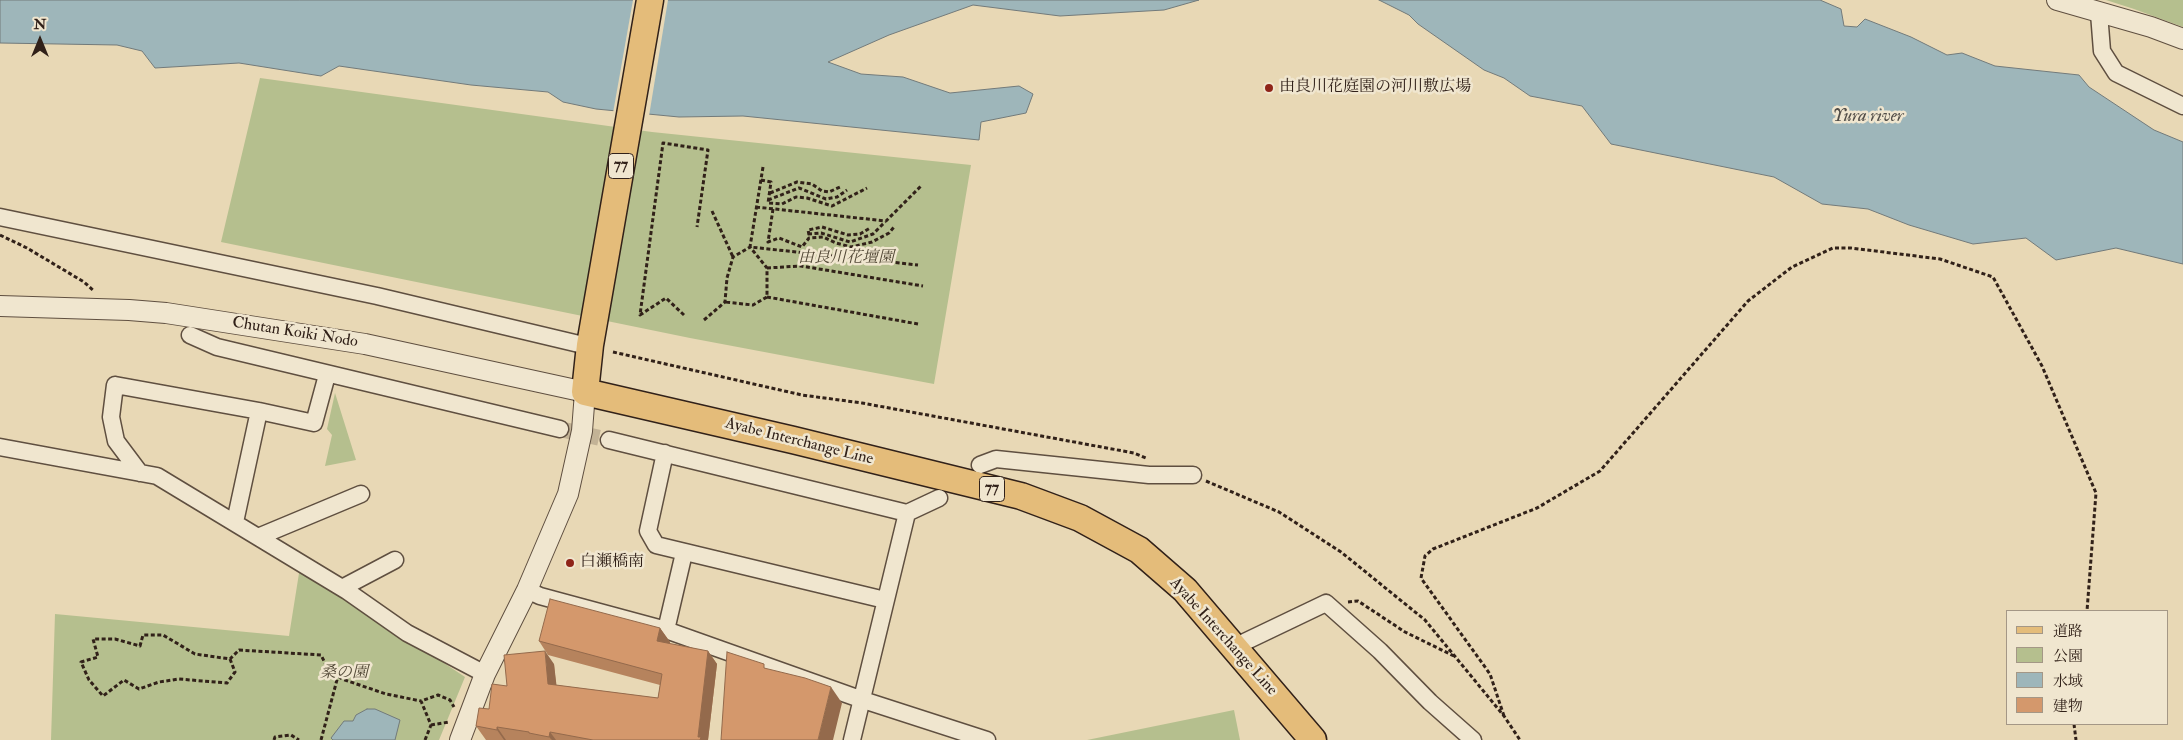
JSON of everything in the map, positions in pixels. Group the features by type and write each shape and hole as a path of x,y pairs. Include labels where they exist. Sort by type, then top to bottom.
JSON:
{"main road":[{"name":"77","path":"585,392 586,338 650,0"},
{"name":"Ayabe Interchange Line","path":"585,392 1021,496 1080,518 1139,550 1185,590 1308,738"}],"street":[{"path":"2057,0 2151,27 2183,39"},
{"path":"2099,13 2102,51 2116,74 2183,106"},
{"path":"0,216 367,294 586,338"},
{"name":"Chutan Koiki Nodo","path":"0,306 112,309 166,313 365,344 585,392"},
{"path":"190,336 217,348 560,429"},
{"path":"140,473 116,441 111,417 114,385 314,423 327,375"},
{"path":"460,740 485,674 527,590 568,494 582,431 585,392"},
{"path":"234,522 258,411"},
{"path":"609,440 907,513 938,498"},
{"path":"0,447 157,476 342,588 406,633 485,674"},
{"path":"665,453 648,532 656,544 684,553 886,600"},
{"path":"980,465 996,459 1149,475 1193,475"},
{"path":"258,537 361,494"},
{"path":"852,740 860,699 907,513"},
{"path":"666,630 684,553"},
{"path":"342,588 395,560"},
{"path":"527,590 540,596 666,630 860,699 987,740"},
{"path":"1234,647 1326,603 1380,651 1430,702 1473,740"}],"path":[{"path":"684,315 666,298 640,315 663,143 708,150 697,227"},
{"path":"763,167 750,247 767,268 767,297"},
{"path":"760,180 772,182 768,200"},
{"path":"770,193 797,182 812,184 822,191 829,192 840,187"},
{"path":"773,209 768,242 779,238 802,246 809,236 821,233 850,242 873,234 922,185"},
{"path":"768,200 800,188 826,199 837,197 847,190"},
{"path":"768,200 768,203 782,204 796,197 807,198 832,206 867,188"},
{"path":"756,207 886,222"},
{"path":"712,211 732,257 727,278 726,302"},
{"path":"809,236 808,230 822,227 848,235 860,234 870,228"},
{"path":"809,236 823,237 836,243 851,246 872,242 889,233 894,227"},
{"path":"0,236 28,248 84,282 112,309"},
{"path":"732,257 750,247 918,264"},
{"path":"1504,716 1490,674 1421,578 1425,556 1433,549 1538,508 1600,471 1748,301 1792,267 1833,248 1851,248 1940,259 1993,277 2042,366 2096,493 2087,610"},
{"path":"767,268 801,266 923,286"},
{"path":"704,320 726,302 753,305 767,297 918,324"},
{"path":"613,352 802,395 862,403 1134,453 1151,460"},
{"path":"1193,475 1279,512 1341,552 1425,620 1504,716 1520,740"},
{"path":"1326,603 1358,601 1405,632 1454,657"},
{"path":"230,659 234,672 227,682 179,679 159,682 139,689 124,680 103,696 89,680 81,662 98,657 93,639 115,639 140,646 143,635 163,635 194,654 230,659 240,650 320,655 326,665 342,679 386,694 421,701 438,695 450,700 457,711"},
{"path":"321,740 338,676"},
{"path":"421,701 431,725 425,740"},
{"path":"431,725 451,722 454,716"},
{"path":"2074,725 2076,740"},
{"path":"274,740 275,737 292,735 300,740"}],"green space":[{"path":"2106,0 2183,0 2183,27 2134,9"},
{"name":"由良川花壇園","path":"260,78 652,132 971,165 934,384 690,338 221,242"},
{"path":"335,393 356,460 325,466 332,435 327,429"},
{"name":"桑の園","path":"300,567 465,677 439,740 51,740 55,614 289,636"},
{"path":"1234,710 1240,740 1087,740"}],"water":[{"path":"0,0 1199,0 1164,10 1060,16 973,5 889,35 828,62 861,74 903,77 950,93 1019,86 1033,94 1026,113 981,122 979,140 743,116 679,117 596,109 563,102 548,92 471,85 339,66 321,76 239,63 155,68 142,51 117,45 0,43"},
{"name":"Yura river","path":"1379,0 1820,0 1841,9 1844,26 1857,27 1865,19 1911,37 1947,55 1962,53 1995,66 2079,75 2089,87 2154,130 2183,142 2183,264 2116,248 2056,260 2026,238 1973,244 1909,225 1868,209 1822,204 1774,177 1611,144 1582,106 1530,96 1504,78 1484,70 1418,24 1409,15"},
{"path":"367,709 375,709 400,720 395,740 333,740 331,738 344,721 353,721 356,715"}],"pier":[{"path":"633,0 668,0 649,116 613,113"}],"building":[{"path":"550,599 660,628 657,641 708,651 698,737 701,737 700,740 593,740 550,732 549,737 497,727 497,730 476,726 479,708 489,709 492,684 507,686 504,655 545,651 548,684 658,698 662,674 539,641"},
{"path":"727,652 764,664 764,668 805,678 831,687 818,740 721,740"}],"tunnel":[{"path":"560,429 609,440"}],"place":[{"name":"由良川花庭園の河川敷広場","path":"1269,88"},
{"name":"白瀬橋南","path":"570,563"}]}
